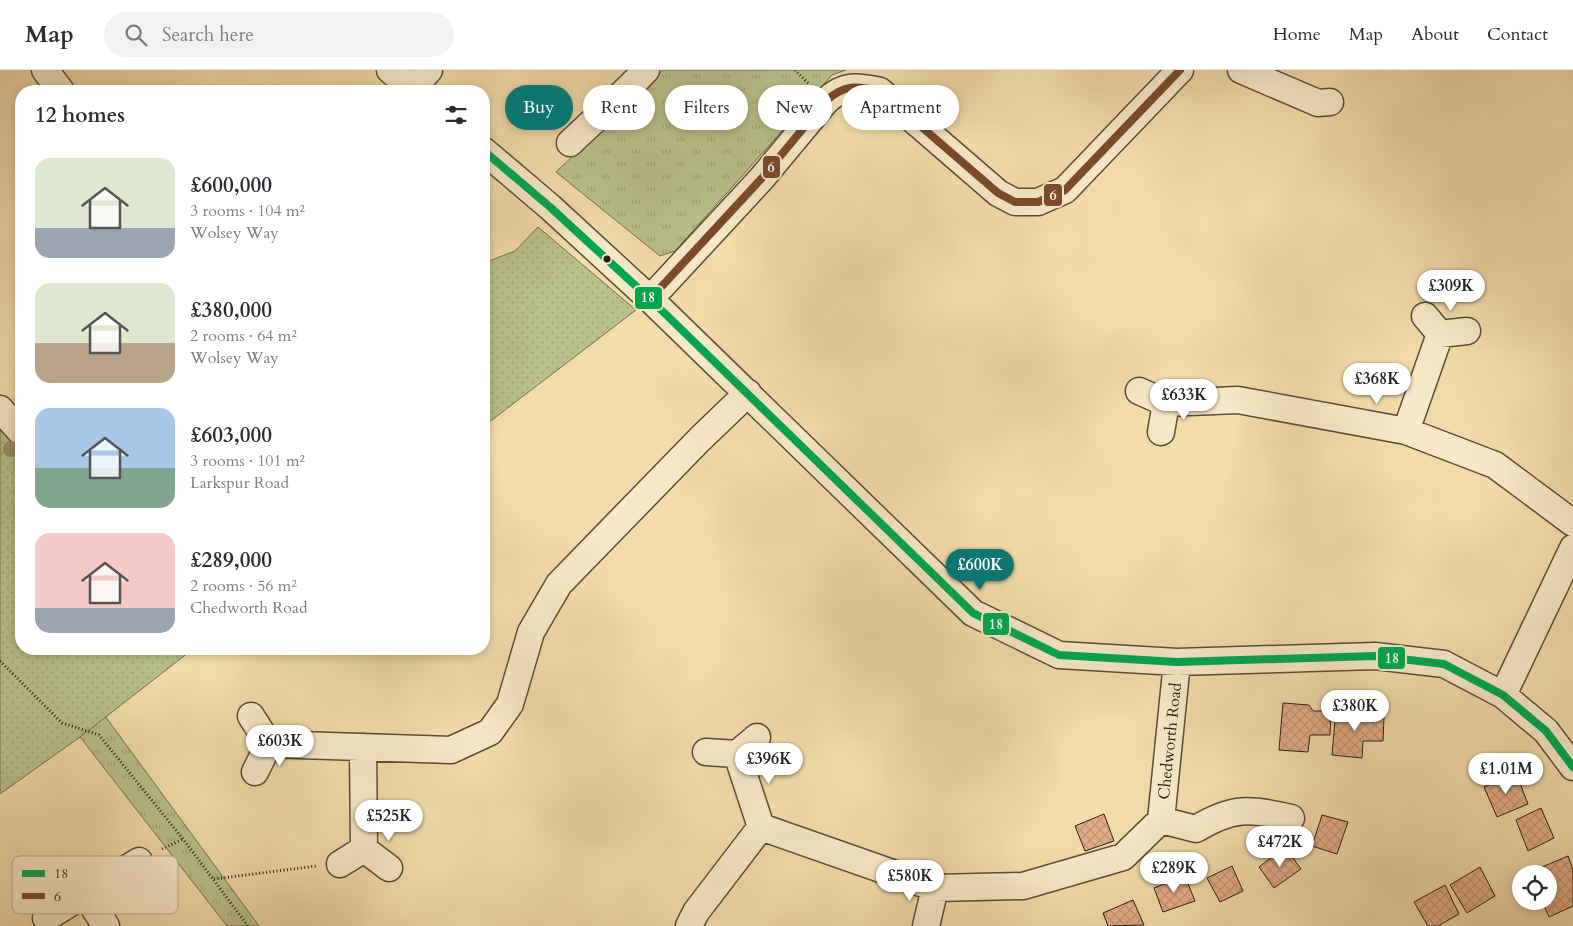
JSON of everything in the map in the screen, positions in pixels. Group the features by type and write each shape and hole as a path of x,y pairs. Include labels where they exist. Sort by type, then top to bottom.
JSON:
{"street":[{"path":"45,70 56,85"},
{"path":"390,70 408,85"},
{"path":"418,85 429,70"},
{"path":"570,143 625,93 646,70"},
{"path":"650,299 762,178 826,101 834,94 846,88 865,88 880,91 998,193 1015,202 1038,202 1065,190 1180,70"},
{"path":"1241,70 1318,102 1330,102"},
{"path":"490,155 650,299 973,613 1059,655 1177,662 1375,656 1444,664 1503,695 1546,730 1573,767"},
{"path":"1406,431 1433,325 1467,331"},
{"path":"1139,391 1166,403 1238,400 1406,431 1495,465 1573,523"},
{"path":"269,744 451,750 490,732 510,704 531,632 559,584 700,439 748,393"},
{"path":"1160,432 1166,403"},
{"path":"0,410 15,426"},
{"path":"1503,695 1573,548"},
{"name":"Chedworth Road","path":"761,827 935,888 1023,886 1123,857 1161,820 1177,662"},
{"path":"251,716 269,744"},
{"path":"706,752 737,754 757,737"},
{"path":"255,772 269,744"},
{"path":"363,747 364,849"},
{"path":"689,926 696,912 761,827 737,754"},
{"name":"Chedworth Road","path":"1161,820 1196,828 1231,812 1257,811 1290,818"},
{"path":"340,864 364,849"},
{"path":"364,849 389,868"},
{"path":"926,926 935,888"},
{"path":"46,918 52,914"},
{"path":"98,914 106,926"}],"path":[{"path":"0,661 62,723 99,735 248,926"},
{"path":"213,879 340,864"}],"green space":[{"path":"663,70 846,70 832,75 823,85 758,85 758,130 783,130 675,251 660,256 556,172 600,130 655,130 655,85 647,85"},
{"path":"538,227 636,310 490,421 490,261 515,251"},
{"path":"0,421 15,437 15,655 185,655 80,737 0,794"},
{"path":"105,716 259,926 227,926 178,863 178,856 173,856 80,737"}],"building":[{"path":"1283,703 1309,705 1313,711 1331,711 1330,735 1310,735 1308,752 1279,750"},
{"path":"1336,709 1362,711 1366,717 1384,717 1383,741 1363,741 1362,758 1332,755"},
{"path":"1516,773 1528,804 1497,817 1484,787"},
{"path":"1541,808 1554,838 1528,851 1516,820"},
{"path":"1104,814 1114,841 1085,851 1075,826"},
{"path":"1322,815 1348,822 1337,854 1312,846"},
{"path":"1285,847 1301,869 1274,888 1259,867"},
{"path":"1568,856 1573,870 1573,906 1549,917 1546,910 1557,910 1557,865 1547,865"},
{"path":"1232,866 1243,891 1220,902 1207,878"},
{"path":"1480,867 1495,896 1467,913 1450,885"},
{"path":"1185,876 1195,901 1163,912 1154,888"},
{"path":"1445,885 1459,914 1438,926 1428,926 1414,902"},
{"path":"1133,900 1144,925 1108,926 1103,913"}],"transit line":[{"name":"6","path":"650,299 762,178 826,101 845,89 858,87 880,91 998,193 1015,202 1038,202 1065,190 1180,70"},
{"name":"18","path":"490,156 550,207 650,299 973,613 1059,655 1177,662 1375,656 1444,664 1503,695 1546,731 1573,767"}]}
